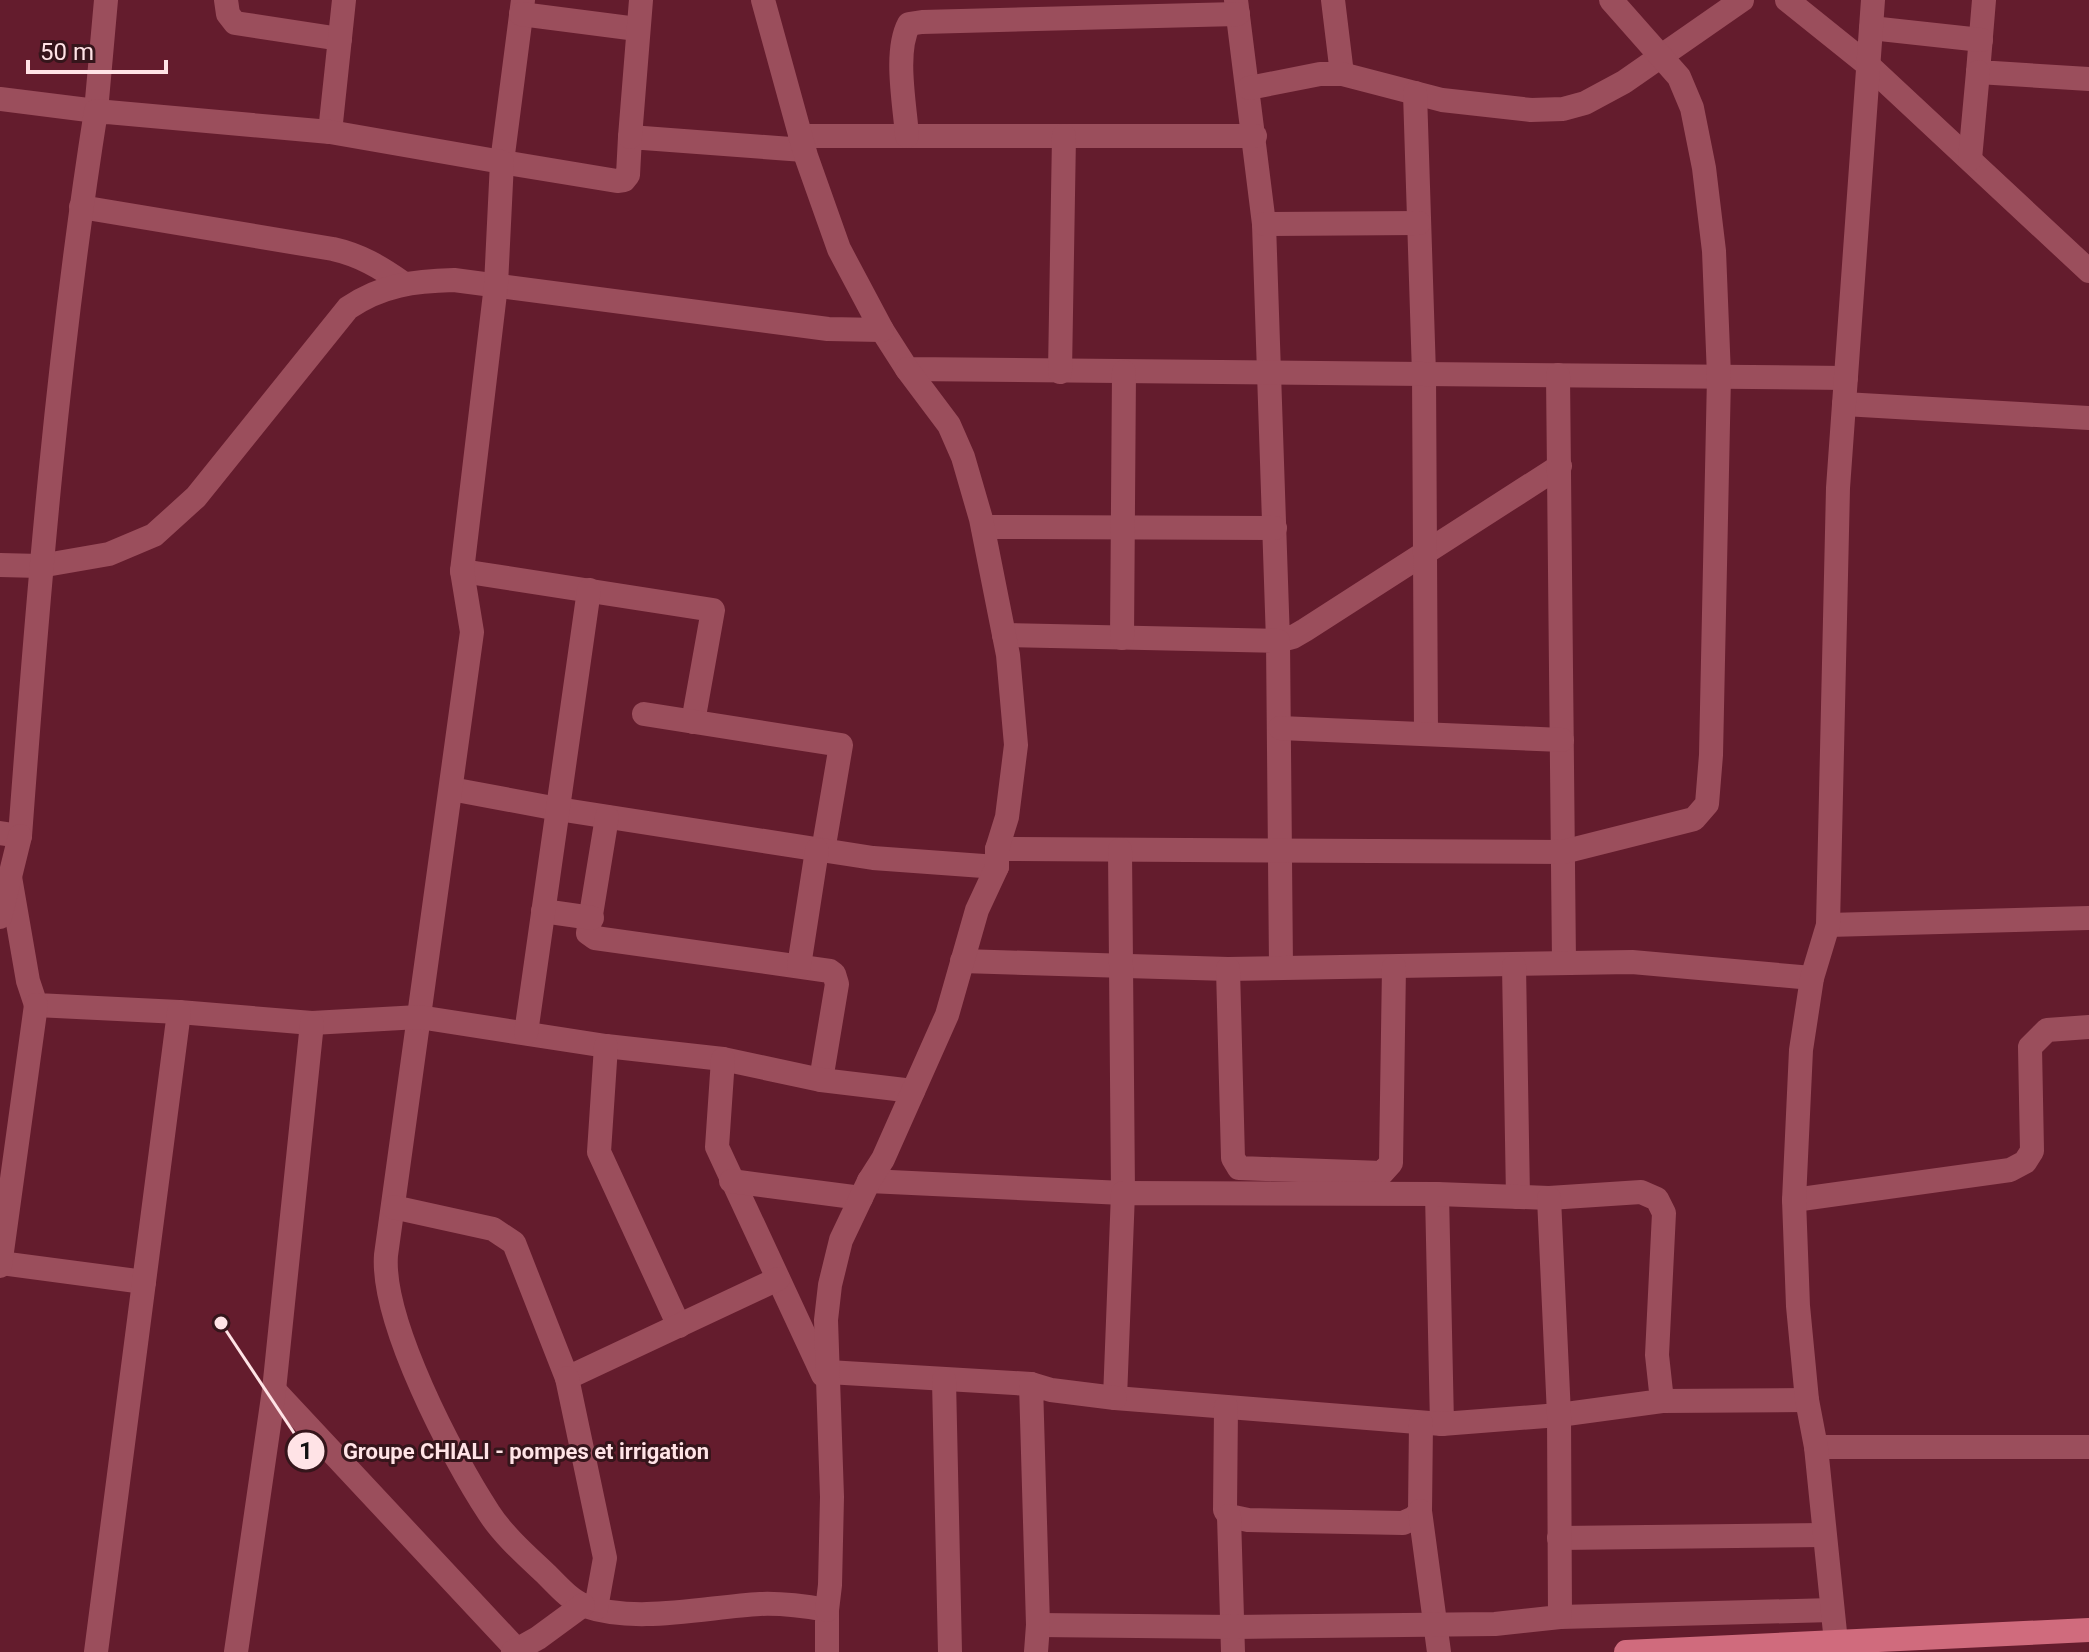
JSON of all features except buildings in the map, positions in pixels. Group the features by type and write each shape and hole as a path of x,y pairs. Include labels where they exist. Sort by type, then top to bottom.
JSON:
{"main road":[{"path":"1626,1652 1836,1648 2089,1630"}],"street":[{"path":"106,0 96,111 81,207 10,834 10,877 28,981 36,1005 0,1264 144,1282"},
{"path":"226,0 228,14 235,23 340,39"},
{"path":"330,132 344,0"},
{"path":"0,99 330,132 624,180 628,175 641,0"},
{"path":"763,0 802,143 839,249 882,330 949,425 963,457 983,527 1004,635 1013,695 1016,745 1007,817 997,858 977,910 947,1015 883,1159 841,1240 830,1285 826,1320 832,1497 827,1652"},
{"path":"1333,0 1342,74"},
{"path":"451,789 558,809 873,858 997,858 1120,850 1563,852 1694,819 1707,804 1715,638 1719,376 1714,251 1704,168 1692,108 1679,77 1611,0"},
{"path":"1249,88 1320,74 1342,74 1442,100 1516,108 1563,109 1585,103 1624,82 1742,0"},
{"path":"1787,0 1868,65 2089,271"},
{"path":"1836,1648 1798,1306 1794,1200 1801,1050 1812,978 1828,925 1838,488 1872,0"},
{"path":"1970,159 1984,0"},
{"path":"637,29 522,7 502,162 496,285 462,571 472,632 385,1272 388,1292 415,1370 441,1431 490,1515 556,1584 589,1607 614,1613 777,1604 827,1610"},
{"path":"907,136 902,52 904,34 909,24 1081,9 1237,7 1264,224 1271,372 1280,728 1281,967"},
{"path":"1871,28 1981,40"},
{"path":"1978,72 2089,79"},
{"path":"1415,93 1424,374 1426,734"},
{"path":"630,137 802,143 907,136 1255,136"},
{"path":"1060,372 1064,136"},
{"path":"81,207 333,249 364,258 403,283"},
{"path":"1264,224 1419,223"},
{"path":"0,565 40,566 109,554 154,535 196,497 348,308 363,298 403,283 454,280 828,329 882,330"},
{"path":"907,369 1846,378"},
{"path":"1122,638 1124,372"},
{"path":"1558,375 1564,963"},
{"path":"1844,404 2089,418"},
{"path":"1004,635 1278,641 1293,637 1560,466"},
{"path":"983,527 1275,528"},
{"path":"462,571 713,610 693,722"},
{"path":"526,1033 589,590"},
{"path":"644,714 841,745 799,966"},
{"path":"1280,728 1562,740"},
{"path":"607,817 588,933 595,938 830,971 836,978 821,1080"},
{"path":"1115,1398 1123,1193 1120,850"},
{"path":"0,917 10,877"},
{"path":"543,911 592,918"},
{"path":"1828,925 2089,918"},
{"path":"962,961 1228,969 1632,962 1812,978"},
{"path":"1514,966 1518,1197"},
{"path":"1228,969 1233,1158 1239,1168 1382,1173 1391,1163 1394,967"},
{"path":"36,1005 312,1023 419,1017 606,1046 723,1059 821,1080 913,1091"},
{"path":"96,1652 179,1012"},
{"path":"236,1652 274,1390 312,1023"},
{"path":"1794,1200 2010,1170 2025,1162 2032,1151 2030,1047 2047,1030 2089,1027"},
{"path":"606,1046 599,1152 679,1326"},
{"path":"723,1059 717,1147 828,1378"},
{"path":"731,1181 865,1190 1437,1194 1549,1198 1641,1192 1657,1199 1664,1213 1657,1355 1662,1401"},
{"path":"1437,1194 1431,1423 1420,1511 1439,1652"},
{"path":"1549,1198 1559,1415 1560,1617"},
{"path":"274,1390 515,1651 589,1607 605,1558 567,1378 514,1243 493,1229 393,1207"},
{"path":"567,1378 778,1279"},
{"path":"828,1378 1031,1384 1051,1390 1115,1398 1431,1423 1559,1415 1662,1401 1807,1400"},
{"path":"944,1380 950,1652"},
{"path":"1031,1384 1038,1625 1036,1652"},
{"path":"1226,1407 1223,1501 1229,1516 1233,1652"},
{"path":"1816,1447 2089,1447"},
{"path":"1229,1516 1248,1520 1403,1523 1420,1511"},
{"path":"1559,1538 1824,1535"},
{"path":"1038,1625 1435,1625 1514,1623 1560,1617 1832,1610"}],"place":[{"name":"Groupe CHIALI - pompes et irrigation","path":"221,1323"}]}
